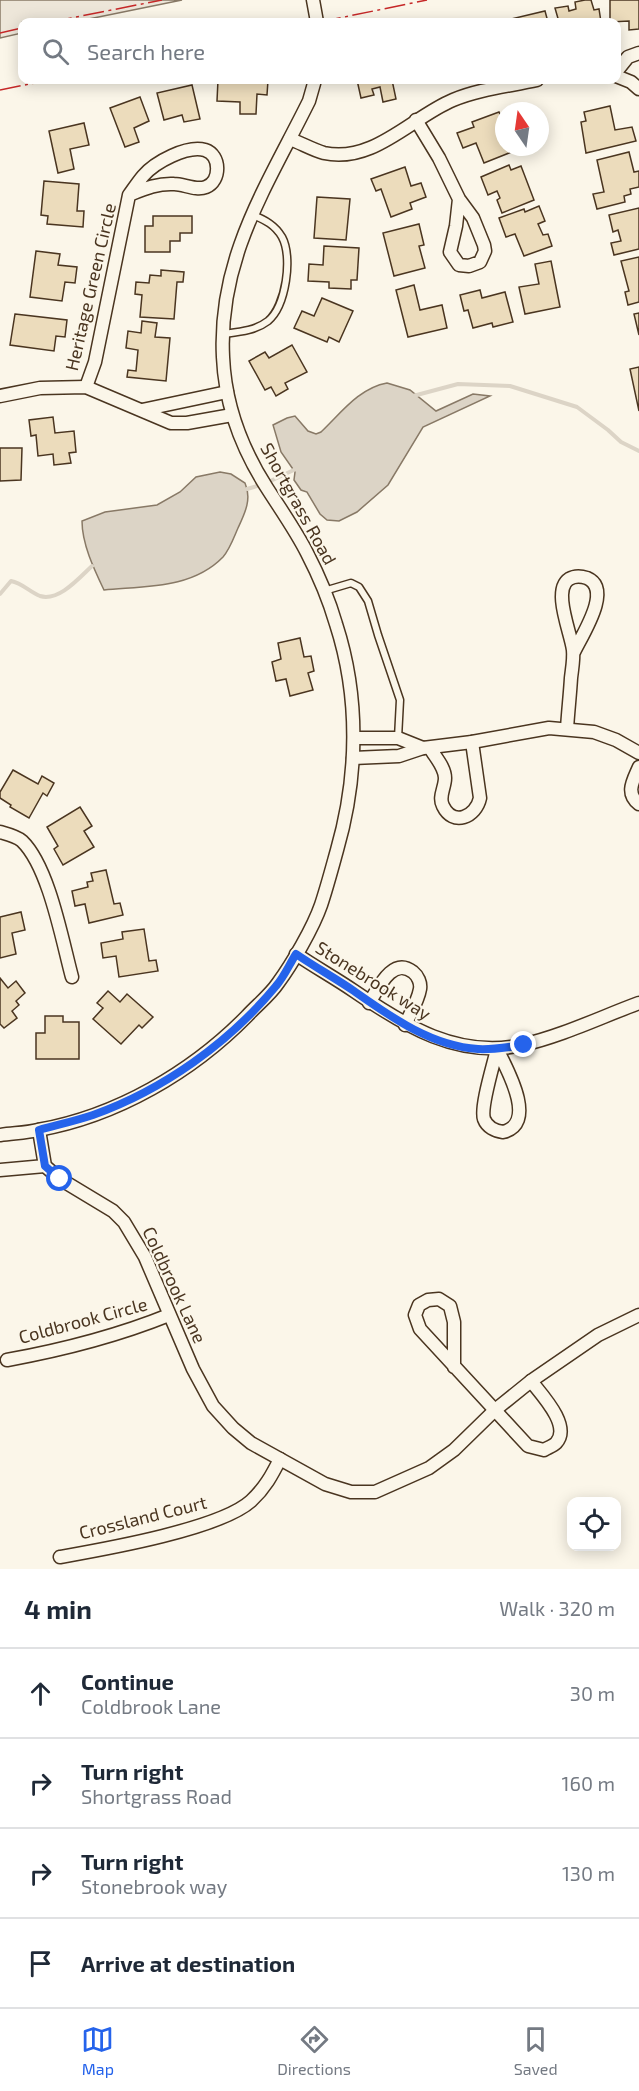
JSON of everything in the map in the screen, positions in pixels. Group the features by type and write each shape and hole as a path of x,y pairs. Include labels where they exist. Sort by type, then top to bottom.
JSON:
{"street":[{"path":"313,0 316,18"},
{"path":"621,67 628,57 639,53"},
{"path":"621,77 635,86"},
{"name":"Shortgrass Road","path":"0,1135 39,1130 93,1115 147,1091 190,1065 237,1026 277,985 320,908 334,863 344,826 353,759 354,738 347,664 337,626 307,552 252,462 232,415 223,359 225,298 233,263 253,214 309,101 314,84"},
{"path":"290,139 323,152 346,154 371,148 453,100 519,84"},
{"path":"416,120 439,158 459,199 473,218 484,244 485,251 480,262 469,266 459,265 450,252 459,199"},
{"name":"Heritage Green Circle","path":"86,387 95,362 129,195 144,174 169,157 207,150 216,161 216,179 206,187 174,184 153,186 129,195"},
{"path":"0,396 40,388 86,387 171,423 187,423 232,415"},
{"path":"142,410 227,392"},
{"path":"567,729 574,652 561,597 562,586 567,580 582,576 590,579 595,585 598,602 574,652"},
{"path":"353,759 399,756 426,748 529,731 567,729 594,732 616,740 639,753"},
{"path":"354,738 398,738 426,748 445,774 441,801 444,808 453,816 460,818 473,813 480,798 472,742"},
{"path":"639,767 630,787 634,800 639,804"},
{"path":"0,832 20,839 36,859 47,886 72,977"},
{"name":"Stonebrook way","path":"296,954 405,1025 448,1043 476,1049 524,1045 639,1004"},
{"path":"369,1003 388,973 398,968 411,971 419,981 420,988 405,1025"},
{"path":"497,1049 508,1072 520,1109 515,1126 503,1132 489,1126 484,1119 484,1107 497,1049"},
{"path":"0,1170 45,1166 39,1130"},
{"name":"Coldbrook Lane","path":"45,1166 60,1179 112,1211 124,1222 145,1257 203,1390 232,1428 251,1443 325,1484 351,1492 375,1491 429,1468 454,1450 495,1410 531,1381 598,1335 639,1316"},
{"path":"454,1366 454,1322 450,1306 439,1299 428,1300 419,1305 415,1315 420,1329 454,1366 495,1410 528,1446 544,1450 556,1443 561,1434 557,1414 531,1381"},
{"name":"Coldbrook Circle","path":"7,1360 126,1331 169,1315"},
{"name":"Crossland Court","path":"60,1557 184,1529 230,1513 250,1502 268,1484 280,1459"}],"lane":[{"path":"223,334 248,331 270,319 279,305 285,286 288,265 283,238 274,226 253,214"},
{"path":"324,591 351,583 359,587 368,601 400,700 398,738"}],"shaded area":[{"path":"0,0 182,0 94,18 18,18 18,34 0,38"},
{"path":"387,383 410,390 436,411 473,394 490,396 423,427 388,485 357,512 339,521 327,520 320,514 307,492 301,490 294,480 295,472 281,452 273,425 295,416 308,431 316,434 321,432 359,396"},
{"path":"220,472 231,474 245,483 248,495 243,517 223,557 211,567 183,580 167,584 104,590 86,547 82,521 105,512 157,505 180,492 196,477"}],"building":[{"path":"591,0 594,10 599,9 600,18 558,18 555,8 568,6 569,11 576,9 575,2"},
{"path":"610,0 639,0 639,29 629,30 629,21 610,18"},
{"path":"545,11 547,18 515,18"},
{"path":"218,84 268,84 267,95 257,94 256,114 240,114 240,102 217,101"},
{"path":"358,84 393,84 396,99 383,102 380,87 372,89 374,95 361,98"},
{"path":"192,85 200,119 184,122 182,115 164,120 157,93"},
{"path":"140,97 149,121 134,128 139,142 125,147 110,108"},
{"path":"610,106 615,130 632,127 636,141 586,153 581,122 586,121 584,112"},
{"path":"495,113 495,156 502,156 484,163 476,143 463,148 457,133 474,127 472,122"},
{"path":"84,123 89,145 70,149 74,169 58,173 49,131"},
{"path":"629,152 634,172 639,171 639,187 630,189 631,194 624,196 625,202 597,209 593,194 604,192 597,160"},
{"path":"509,165 511,170 521,166 534,200 502,213 497,200 500,198 497,191 488,195 481,177"},
{"path":"405,167 411,186 421,183 426,197 410,203 412,209 391,217 381,189 376,191 371,179"},
{"path":"44,181 79,184 77,211 84,211 83,227 47,224 48,216 41,215"},
{"path":"317,197 350,199 346,240 314,238"},
{"path":"539,206 545,221 538,224 543,235 548,234 552,246 524,256 515,234 506,237 499,218"},
{"path":"639,208 639,249 614,255 611,243 621,241 618,230 613,232 609,215"},
{"path":"153,216 192,216 192,233 180,233 180,241 170,241 170,252 145,252 145,226 153,226"},
{"path":"419,224 424,245 419,246 425,268 394,276 383,233"},
{"path":"324,246 359,248 357,280 351,280 351,289 329,288 329,282 308,281 309,264 323,265"},
{"path":"36,251 60,254 58,265 77,267 75,283 65,282 62,301 30,297"},
{"path":"639,257 639,302 628,305 625,292 629,291 621,261"},
{"path":"551,261 560,307 525,314 519,287 539,284 535,264"},
{"path":"161,270 184,272 183,282 177,282 174,319 140,317 142,295 135,294 136,282 149,283 150,275 161,276"},
{"path":"414,285 420,310 442,305 447,328 408,337 396,290"},
{"path":"480,290 482,298 505,292 513,322 493,327 492,323 473,328 468,310 464,311 460,295"},
{"path":"322,298 353,311 339,342 329,337 327,342 294,328 302,311 314,316"},
{"path":"639,313 639,335 634,314"},
{"path":"15,314 67,320 65,337 56,336 54,351 10,345"},
{"path":"142,321 157,323 155,337 170,338 166,381 127,377 128,370 136,371 138,350 126,348 128,331 141,333"},
{"path":"292,345 307,372 285,383 288,389 276,396 271,387 265,390 249,361 265,352 269,358"},
{"path":"639,367 639,411 630,369"},
{"path":"53,417 55,433 74,431 76,452 69,453 71,463 54,465 53,454 38,456 36,435 31,436 29,420"},
{"path":"0,448 22,448 21,480 0,481"},
{"path":"300,638 304,657 311,656 314,671 308,673 313,690 290,696 286,679 276,681 272,662 281,659 278,643"},
{"path":"13,770 38,784 42,776 54,783 47,796 43,793 29,818 0,798 0,792"},
{"path":"80,807 92,826 84,831 94,847 63,865 54,849 58,846 47,827"},
{"path":"106,870 114,904 120,903 123,915 89,923 85,904 75,906 72,891 88,887 87,882 93,881 91,873"},
{"path":"21,912 25,930 12,933 16,954 0,958 0,917"},
{"path":"144,929 149,961 156,960 158,971 119,977 116,956 103,958 101,943 123,939 122,932"},
{"path":"0,978 8,988 16,981 25,993 16,1001 19,1005 12,1011 17,1018 4,1028 0,1024"},
{"path":"108,991 120,1002 127,994 153,1017 142,1028 139,1025 121,1044 93,1019 103,1008 97,1003"},
{"path":"45,1016 63,1016 63,1022 79,1022 79,1059 36,1059 36,1033 45,1033"}],"waterway":[{"path":"413,396 458,384 510,386 577,407 621,442 639,451"},
{"path":"247,489 264,484 298,468"},
{"path":"0,594 11,581 40,596 54,595 69,587 92,566"}],"power":[{"path":"71,18 162,0"},
{"path":"339,18 427,0"},
{"path":"0,33 18,29"},
{"path":"0,90 29,84"}],"route":[{"path":"60,1179 45,1166 39,1130 93,1115 147,1091 190,1065 237,1026 277,985 296,954 356,992 369,1003 405,1025 427,1035 448,1043 476,1049 524,1045"}]}
